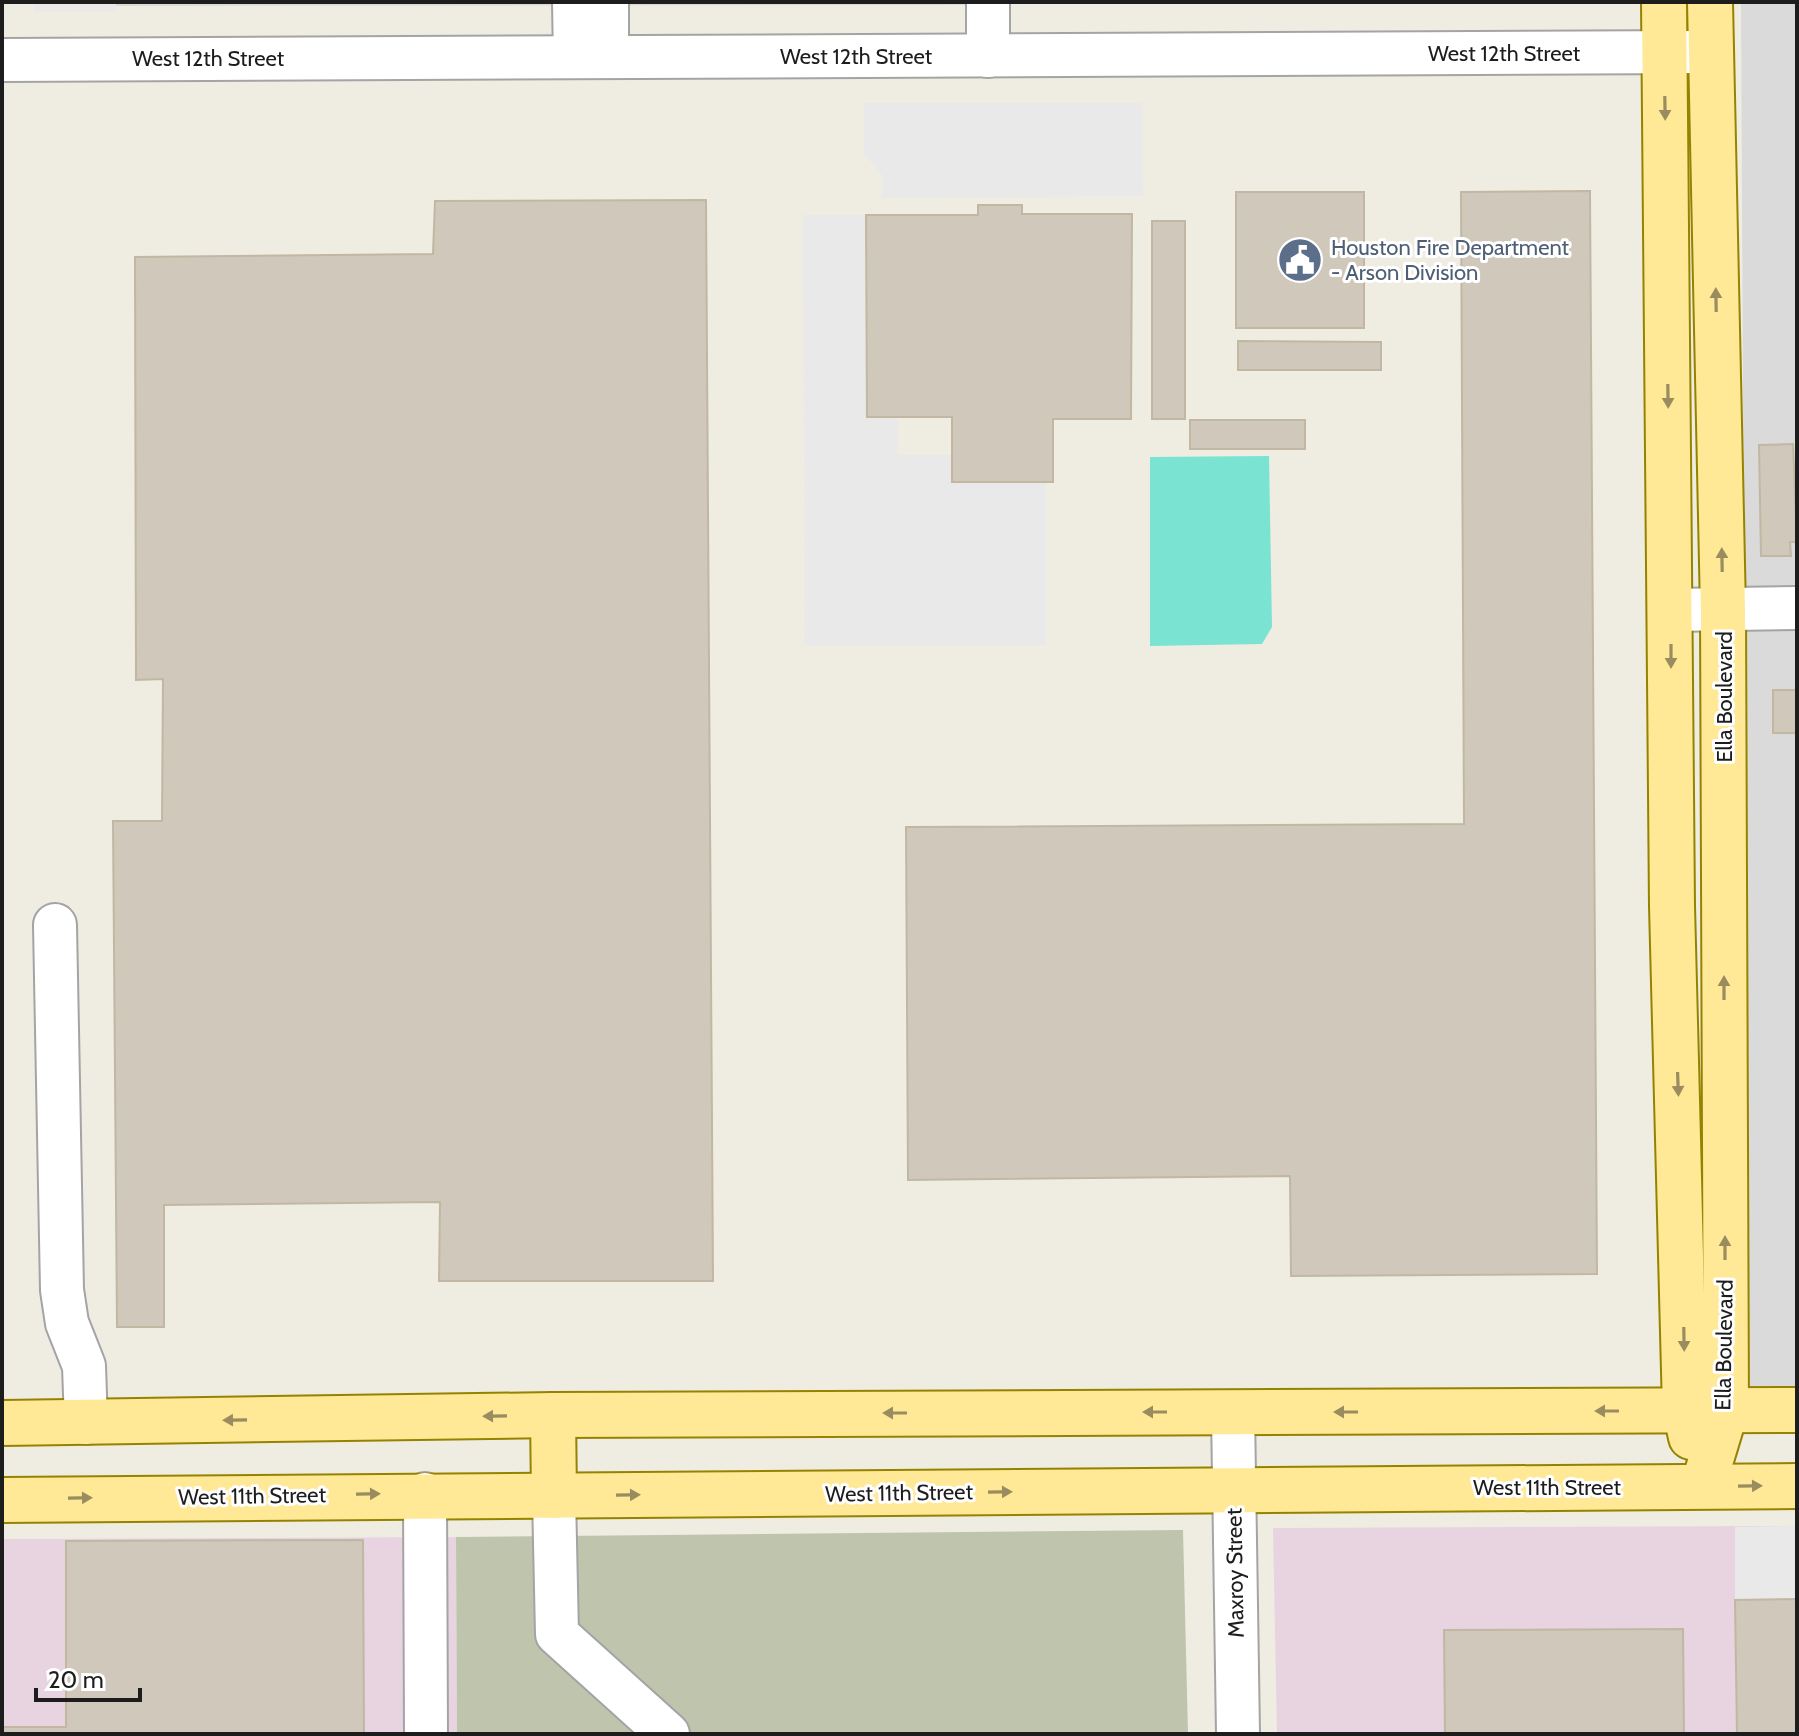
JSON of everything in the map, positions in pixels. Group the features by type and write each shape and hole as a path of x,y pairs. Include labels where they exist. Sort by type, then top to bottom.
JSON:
{"main road":[{"name":"Ella Boulevard","path":"1664,2 1672,906 1705,1410"},
{"name":"Ella Boulevard","path":"1703,1486 1723,610 1710,2"},
{"path":"2,1423 553,1415 1797,1410"},
{"path":"553,1415 554,1496"},
{"name":"West 11th Street","path":"2,1500 425,1494 554,1496 1797,1486"}],"street":[{"path":"574,2 591,57"},
{"path":"591,57 607,2"},
{"path":"988,2 988,56"},
{"name":"West 12th Street","path":"2,60 1710,52"},
{"path":"1670,610 1797,608"},
{"path":"55,925 62,1290 67,1323 84,1366 86,1423"},
{"name":"Maxroy Street","path":"1233,1412 1238,1734"},
{"path":"425,1494 426,1734"},
{"path":"554,1496 557,1634 668,1734"}],"shaded area":[{"path":"33,2 116,2 116,12 34,12"},
{"path":"116,2 966,2 966,5 116,6"},
{"path":"1741,2 1797,2 1797,1389 1748,1389"},
{"path":"864,103 1142,103 1143,196 882,198 882,175 864,154"},
{"path":"803,215 866,215 867,416 898,417 898,455 952,455 1046,481 1046,645 804,645"},
{"path":"1269,456 1272,627 1262,644 1150,646 1150,457"},
{"path":"1797,1526 1797,1734 1277,1734 1273,1528"},
{"path":"1797,1526 1797,1599 1735,1600 1735,1527"},
{"path":"1183,1530 1188,1734 457,1734 456,1537"},
{"path":"456,1537 457,1734 2,1734 2,1539"}],"building":[{"path":"1590,191 1597,1274 1291,1276 1290,1176 908,1180 906,827 1464,824 1461,192"},
{"name":"Houston Fire Department - Arson Division","path":"1236,192 1364,192 1364,328 1236,328"},
{"path":"706,200 713,1281 439,1281 440,1202 164,1205 164,1327 117,1327 113,821 162,821 163,679 136,680 135,257 433,254 435,201"},
{"path":"978,205 1022,205 1022,214 1132,214 1131,419 1053,419 1053,482 952,482 952,417 867,417 866,215 978,215"},
{"path":"1152,221 1185,221 1185,419 1152,419"},
{"path":"1238,341 1381,342 1381,370 1238,370"},
{"path":"1190,420 1305,420 1305,449 1190,449"},
{"path":"1793,444 1797,542 1790,542 1791,556 1761,556 1759,445"},
{"path":"1773,690 1797,690 1797,733 1773,733"},
{"path":"363,1540 364,1734 2,1734 2,1727 66,1727 66,1541"},
{"path":"1797,1599 1797,1734 1737,1734 1735,1600"},
{"path":"1683,1629 1684,1734 1445,1734 1444,1630"}],"place":[{"name":"Houston Fire Department - Arson Division","path":"1300,260"}]}
